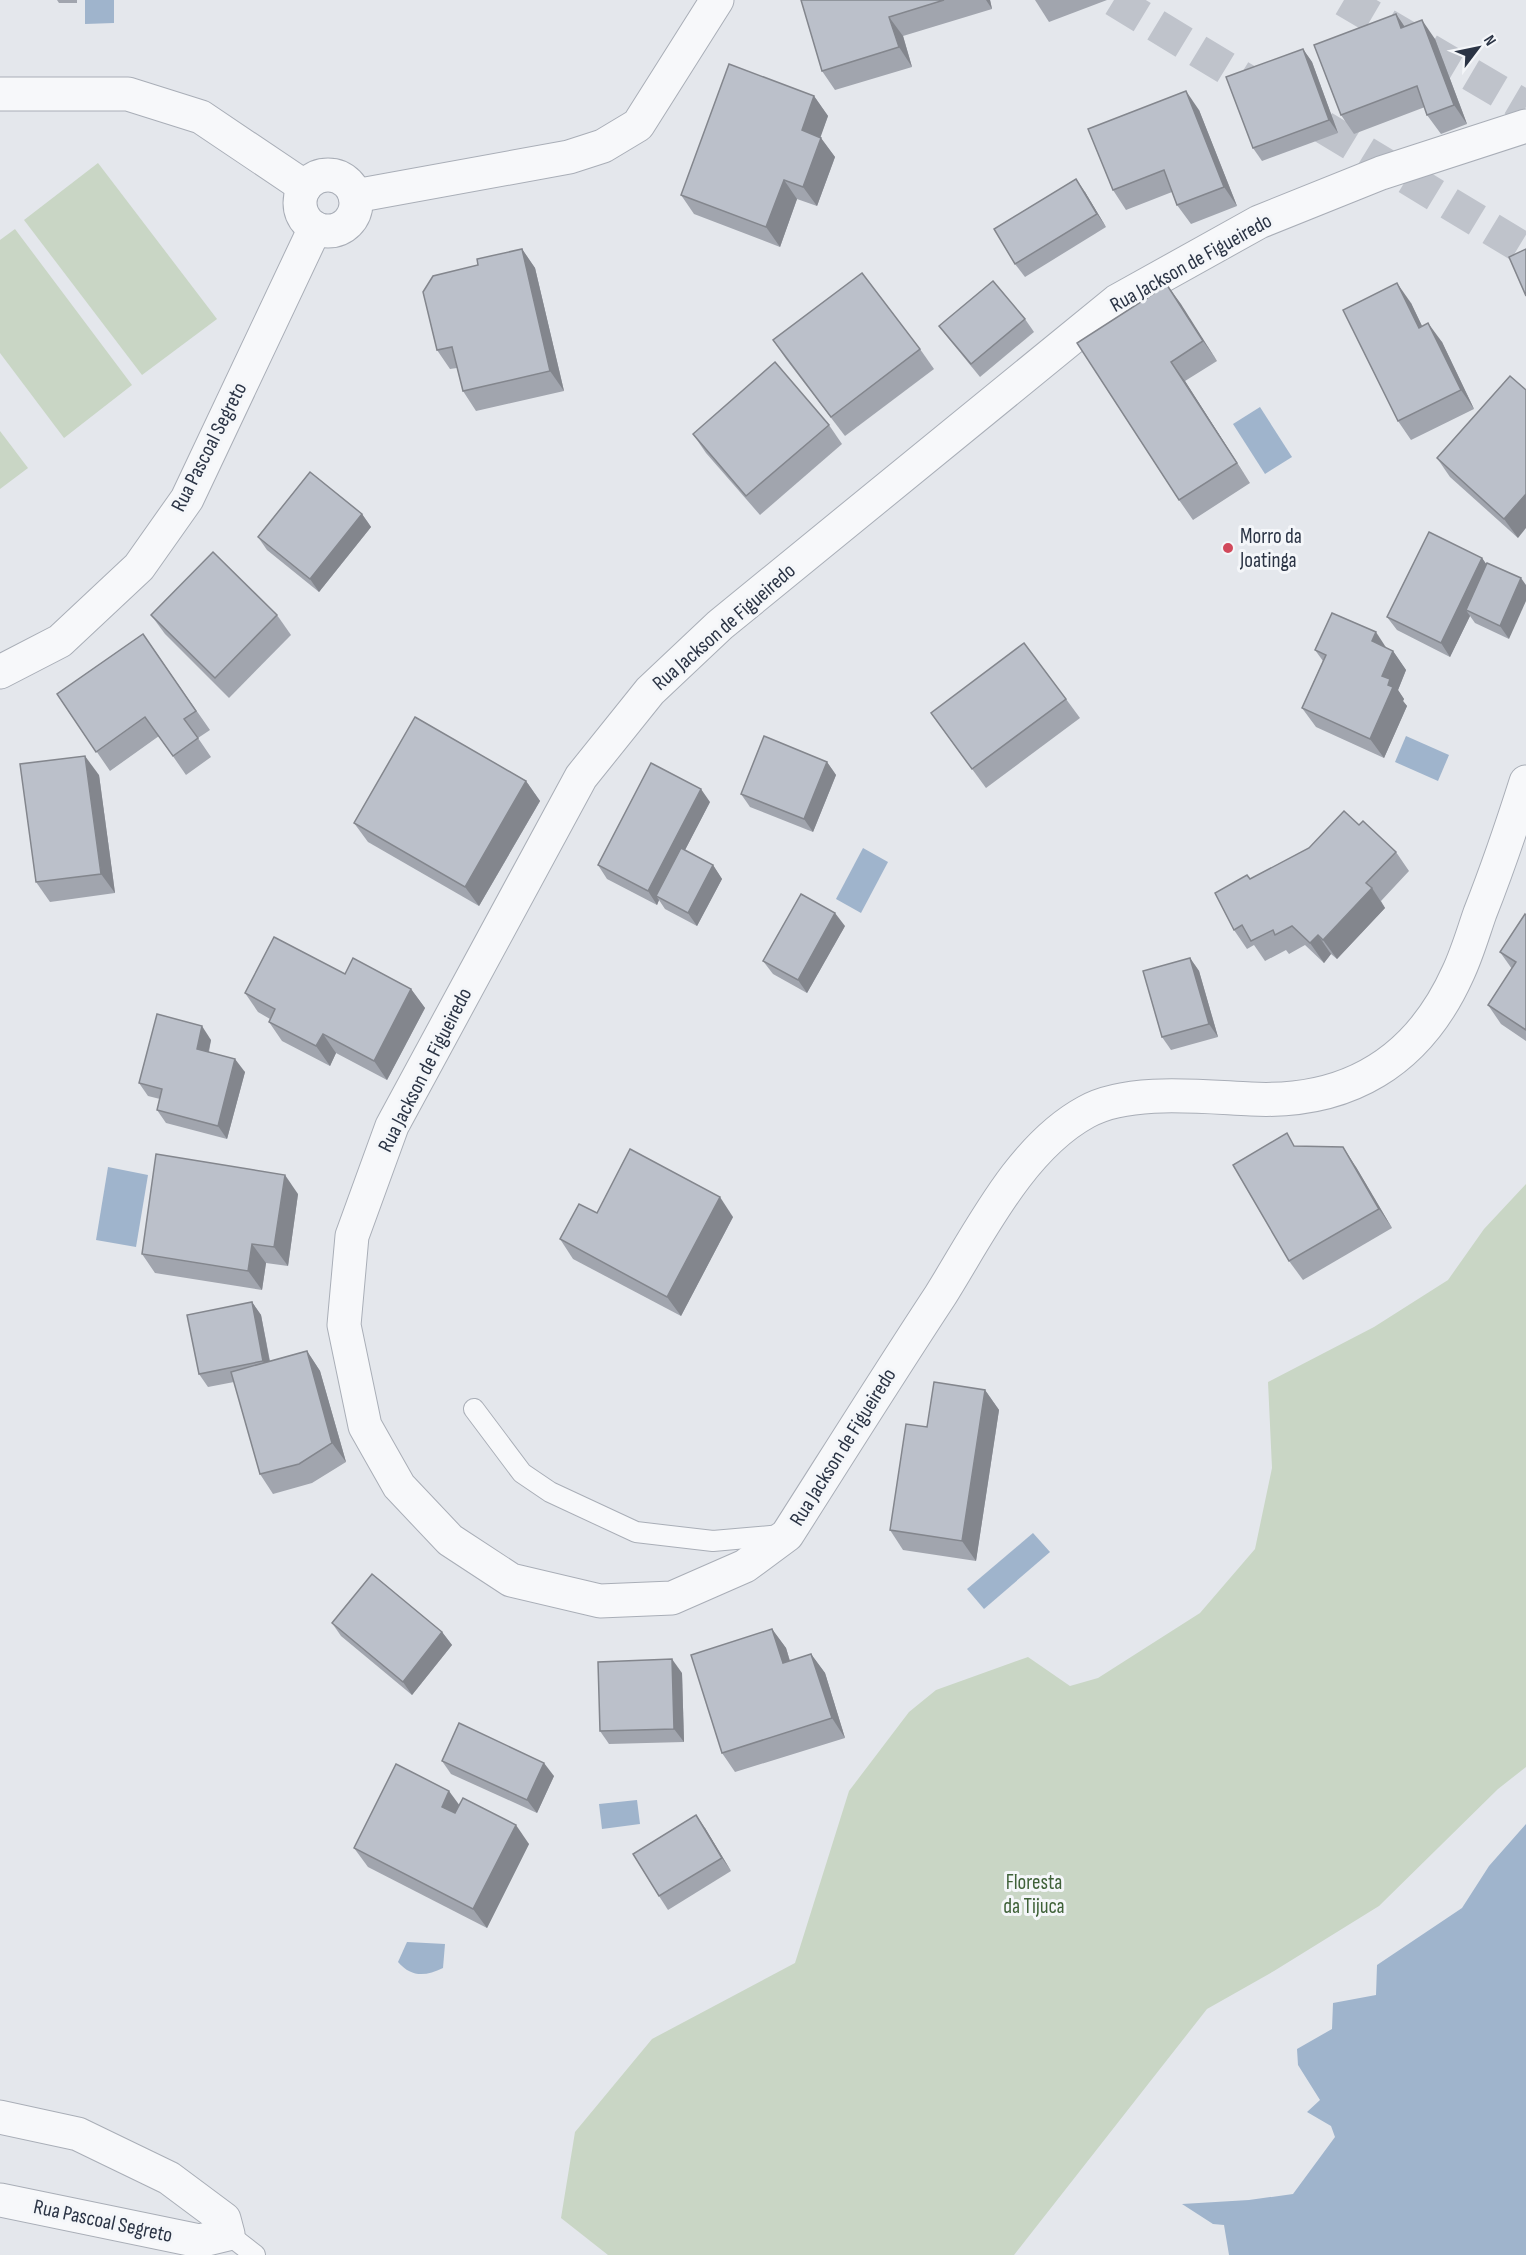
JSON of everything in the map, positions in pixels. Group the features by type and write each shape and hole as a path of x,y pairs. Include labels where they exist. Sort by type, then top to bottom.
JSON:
{"street":[{"path":"355,196 569,156 603,147 638,125 717,0"},
{"path":"0,94 128,94 201,117 305,187"},
{"name":"Rua Jackson de Figueiredo","path":"1526,126 1381,173 1259,222 1117,302 720,625 650,691 581,777 392,1126 352,1236 344,1325 365,1426 399,1486 450,1540 511,1580 600,1601 672,1598 745,1566 787,1535 995,1209 1044,1142 1087,1111 1128,1099 1198,1097 1283,1099 1337,1091 1392,1063 1426,1028 1457,975 1505,848 1526,782"},
{"path":"328,174 346,181 355,196 353,214 342,227 324,231 315,228 303,214 300,206 305,187 311,180 328,174"},
{"name":"Rua Pascoal Segreto","path":"0,672 60,641 139,567 187,499 315,228"},
{"path":"0,2117 78,2134 169,2178 224,2219 228,2234"},
{"name":"Rua Pascoal Segreto","path":"0,2200 199,2241 228,2234"}],"lane":[{"path":"474,1409 522,1473 550,1492 636,1532 713,1541 787,1535"},
{"path":"228,2234 255,2255"}],"green space":[{"path":"98,163 217,319 142,375 24,220"},
{"path":"15,229 132,385 64,438 0,353 0,240"},
{"path":"0,431 28,468 0,489"},
{"name":"Floresta da Tijuca","path":"1526,1184 1526,1767 1498,1789 1379,1906 1274,1971 1207,2009 1014,2255 608,2255 561,2218 575,2132 652,2039 795,1963 849,1791 909,1712 936,1690 1028,1657 1070,1686 1098,1678 1200,1613 1255,1549 1272,1468 1268,1382 1374,1327 1448,1280 1484,1229"}],"water":[{"path":"85,0 114,0 114,23 85,24"},
{"path":"1260,407 1292,457 1265,474 1233,424"},
{"path":"1406,736 1449,755 1438,781 1395,762"},
{"path":"863,848 888,862 861,913 836,899"},
{"path":"108,1167 148,1175 136,1247 96,1240"},
{"path":"1033,1533 1050,1552 984,1609 967,1589"},
{"path":"637,1800 640,1824 602,1829 599,1804"},
{"path":"1526,1824 1526,2255 1229,2255 1224,2225 1213,2224 1182,2204 1249,2200 1293,2194 1335,2137 1331,2126 1307,2112 1320,2100 1298,2065 1297,2049 1332,2029 1333,2003 1376,1995 1377,1965 1462,1908 1489,1866"},
{"path":"407,1942 445,1944 443,1968 431,1973 419,1974 403,1967 398,1962"}],"building":[{"path":"801,0 944,0 889,17 899,47 822,71"},
{"path":"1396,14 1401,28 1422,20 1454,105 1427,115 1417,86 1341,115 1314,45"},
{"path":"1303,49 1329,120 1253,148 1226,77"},
{"path":"729,64 814,96 802,130 821,138 803,187 784,180 766,227 681,195"},
{"path":"1186,91 1224,187 1177,205 1164,170 1113,190 1088,129"},
{"path":"1076,179 1097,214 1015,264 994,229"},
{"path":"522,249 550,371 463,391 452,347 437,350 423,292 433,276 478,265 477,259"},
{"path":"1526,249 1526,296 1509,257"},
{"path":"862,273 920,349 831,417 773,340"},
{"path":"993,281 1025,319 971,364 939,326"},
{"path":"1397,283 1419,328 1428,323 1461,390 1398,421 1343,310"},
{"path":"1167,285 1203,341 1171,362 1237,463 1179,500 1077,343"},
{"path":"775,362 829,425 746,496 693,434"},
{"path":"1510,376 1526,390 1526,494 1504,519 1437,458"},
{"path":"310,472 362,514 310,579 258,537"},
{"path":"1429,532 1482,558 1441,643 1387,617"},
{"path":"213,552 277,615 215,678 151,615"},
{"path":"1487,563 1521,578 1500,626 1466,610"},
{"path":"1332,613 1376,632 1372,641 1393,651 1382,676 1390,679 1388,685 1393,687 1370,739 1302,708 1326,655 1315,650"},
{"path":"143,634 196,711 184,719 198,738 173,756 145,717 96,752 57,694"},
{"path":"1024,643 1066,699 972,769 931,713"},
{"path":"415,717 526,781 465,887 354,823"},
{"path":"764,736 827,762 804,819 741,794"},
{"path":"85,756 101,874 36,882 20,764"},
{"path":"651,763 701,789 648,891 598,865"},
{"path":"1344,811 1359,825 1363,821 1396,852 1366,883 1372,888 1323,940 1318,935 1310,943 1292,926 1275,935 1273,930 1251,941 1242,925 1234,930 1215,893 1247,875 1250,879 1309,848"},
{"path":"681,848 713,865 688,913 656,896"},
{"path":"801,894 835,913 798,980 763,961"},
{"path":"1525,914 1526,1030 1488,1005 1516,962 1500,952"},
{"path":"274,937 345,974 353,958 411,989 374,1061 323,1034 316,1046 269,1022 275,1009 245,993"},
{"path":"1190,958 1209,1024 1162,1037 1143,971"},
{"path":"157,1014 202,1026 197,1049 235,1059 218,1126 157,1110 162,1089 139,1083"},
{"path":"1287,1133 1294,1146 1343,1147 1379,1209 1289,1261 1233,1165"},
{"path":"630,1149 720,1197 667,1297 560,1239 579,1204 597,1213"},
{"path":"156,1154 285,1175 274,1247 252,1244 248,1271 142,1254"},
{"path":"252,1302 263,1361 199,1374 187,1315"},
{"path":"307,1351 332,1443 299,1464 260,1474 231,1372"},
{"path":"934,1382 985,1390 962,1541 890,1530 906,1424 927,1427"},
{"path":"372,1574 442,1632 403,1682 332,1623"},
{"path":"772,1629 783,1663 811,1654 832,1718 722,1753 691,1655"},
{"path":"672,1659 674,1729 600,1731 598,1662"},
{"path":"459,1723 544,1763 527,1800 442,1761"},
{"path":"396,1764 449,1791 442,1807 455,1813 463,1798 516,1825 473,1909 354,1848"},
{"path":"696,1815 722,1858 659,1896 633,1854"}],"tunnel":[{"path":"1114,0 1526,250"},
{"path":"1344,0 1526,107"}],"place":[{"name":"Morro da Joatinga","path":"1228,548"}]}
